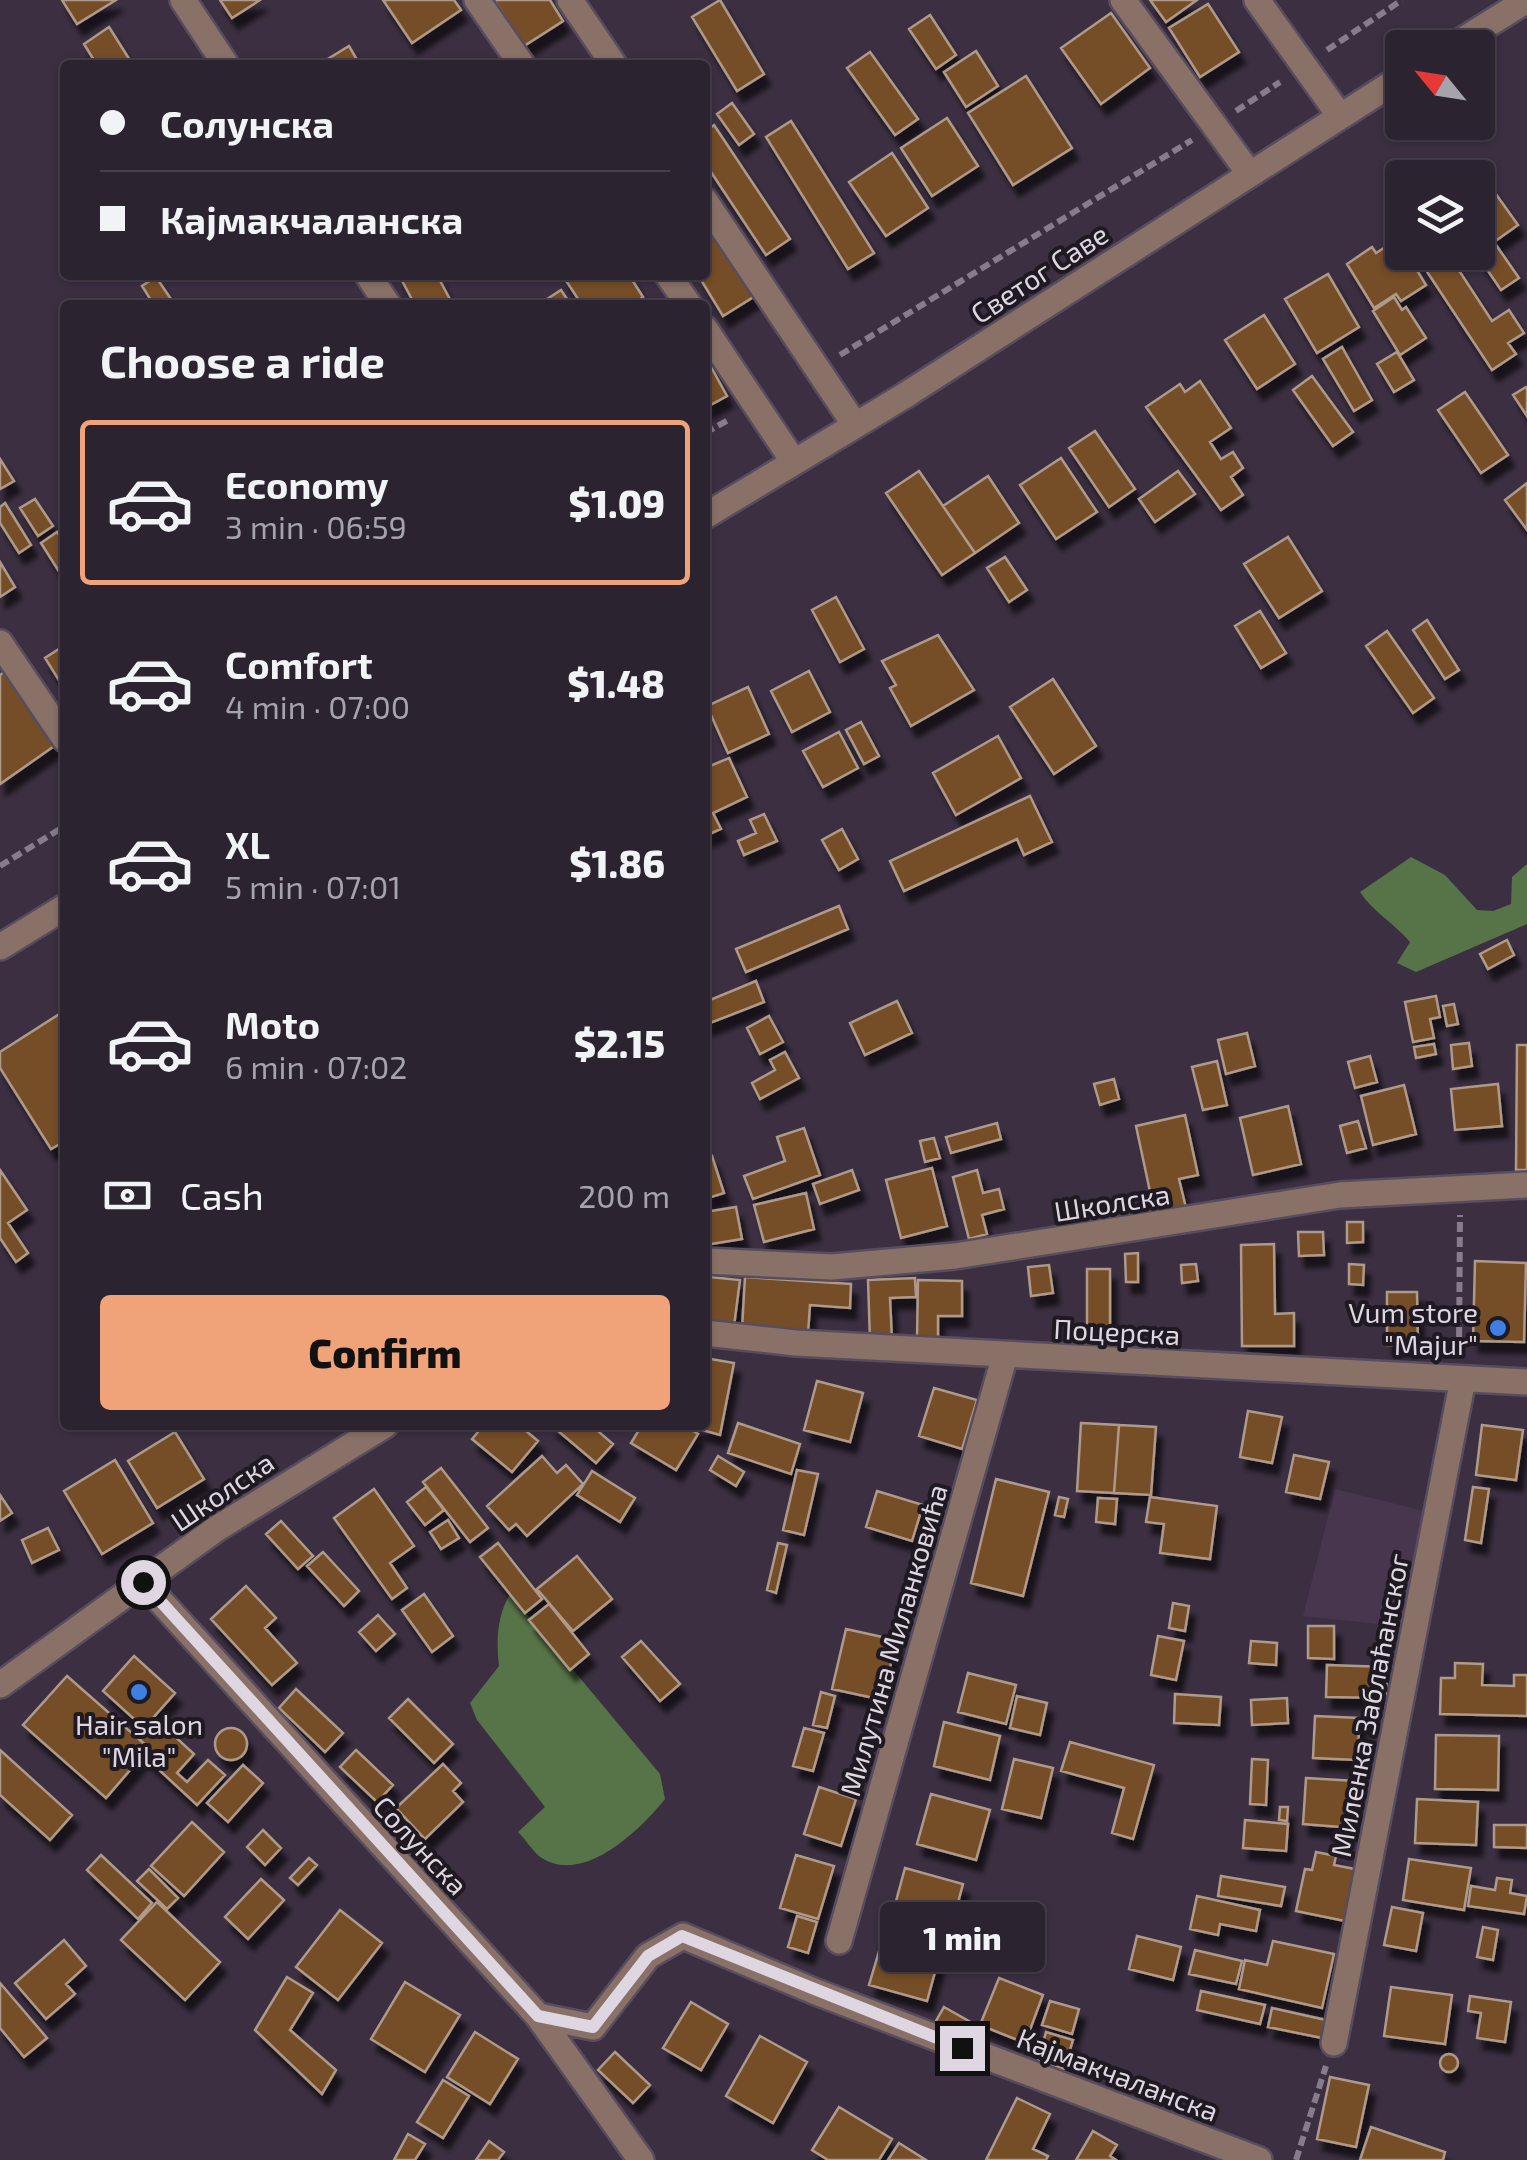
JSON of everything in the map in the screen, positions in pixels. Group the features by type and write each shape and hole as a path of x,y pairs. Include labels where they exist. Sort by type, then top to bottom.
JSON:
{"street":[{"path":"182,0 223,60"},
{"path":"477,0 519,60"},
{"path":"570,0 611,60"},
{"path":"1123,0 1250,173"},
{"path":"1257,0 1340,116"},
{"path":"1479,30 1527,0"},
{"name":"Светог Саве","path":"710,513 856,426 1385,88"},
{"path":"710,208 856,426"},
{"path":"710,336 794,462"},
{"path":"0,642 60,732"},
{"path":"0,947 60,910"},
{"name":"Школска","path":"710,1261 832,1267 955,1256 1340,1196 1527,1185"},
{"name":"Поцерска","path":"710,1334 796,1344 1527,1382"},
{"name":"Милутина Миланковића","path":"839,1940 1005,1355"},
{"name":"Миленка Заблаћанског","path":"1334,2043 1461,1379"},
{"name":"Школска","path":"0,1685 229,1520 377,1430"},
{"name":"Солунска","path":"143,1582 538,2016 641,2160"},
{"name":"Кајмакчаланска","path":"538,2016 593,2027 648,1956 682,1936 816,1992 1259,2160"}],"path":[{"path":"1312,60 1402,0"},
{"path":"827,362 1130,182 1295,71"},
{"path":"0,866 60,829"},
{"path":"1460,1189 1461,1379"},
{"path":"1296,2160 1334,2043"}],"shaded area":[{"path":"1335,1489 1429,1512 1406,1627 1303,1616"}],"green space":[{"path":"1411,857 1445,875 1477,910 1493,911 1511,904 1512,877 1527,864 1527,924 1416,972 1397,963 1410,942 1360,892"},
{"path":"510,1594 660,1774 665,1799 641,1825 609,1851 573,1865 556,1864 539,1856 518,1832 545,1807 477,1720 470,1703 499,1666 499,1629"}],"building":[{"path":"62,0 116,0 77,24"},
{"path":"220,0 260,0 232,18"},
{"path":"383,0 454,0 461,10 412,43"},
{"path":"494,0 550,0 563,21 524,46"},
{"path":"720,0 764,74 737,91 692,17"},
{"path":"1150,0 1197,0 1166,22"},
{"path":"1208,4 1239,52 1200,77 1169,28"},
{"path":"1111,13 1150,68 1101,104 1061,48"},
{"path":"930,15 956,55 936,69 909,29"},
{"path":"109,27 130,60 94,60 84,44"},
{"path":"349,46 357,60 326,60"},
{"path":"976,51 998,86 966,107 944,72"},
{"path":"870,52 918,119 895,135 847,68"},
{"path":"1026,76 1072,148 1013,185 968,113"},
{"path":"732,103 754,134 739,145 717,114"},
{"path":"947,118 978,166 932,196 901,148"},
{"path":"791,121 874,253 848,269 766,137"},
{"path":"714,125 790,239 766,255 710,171 710,128"},
{"path":"892,153 928,208 886,236 849,182"},
{"path":"1495,193 1518,225 1495,241"},
{"path":"715,232 755,296 723,316 701,280 710,280 710,236"},
{"path":"1495,243 1519,278 1501,290 1487,270 1495,270"},
{"path":"1372,247 1376,253 1385,247 1385,270 1417,270 1426,285 1401,301 1396,294 1374,308 1347,264"},
{"path":"1426,270 1459,270 1492,321 1509,310 1524,333 1508,343 1516,354 1492,370"},
{"path":"1328,274 1359,327 1317,353 1285,299"},
{"path":"158,280 172,300 151,300 142,286"},
{"path":"402,280 440,280 450,300 412,300"},
{"path":"566,280 632,280 643,297 639,300 579,300"},
{"path":"561,290 568,300 546,300"},
{"path":"1394,297 1402,310 1406,307 1426,338 1400,355 1373,311"},
{"path":"1264,315 1295,364 1257,389 1225,340"},
{"path":"1342,347 1372,400 1354,411 1323,359"},
{"path":"1397,352 1414,380 1394,392 1377,364"},
{"path":"710,365 727,396 710,405"},
{"path":"1312,376 1353,432 1333,446 1293,390"},
{"path":"1200,381 1231,428 1210,442 1221,459 1233,452 1243,468 1231,477 1243,495 1221,510 1146,407 1180,384 1185,392"},
{"path":"1527,388 1527,416 1513,395"},
{"path":"1465,392 1508,455 1481,473 1438,410"},
{"path":"1095,431 1135,489 1109,507 1069,448"},
{"path":"1061,458 1097,512 1056,539 1020,485"},
{"path":"0,459 14,481 0,489"},
{"path":"919,471 975,553 942,575 886,493"},
{"path":"1178,471 1195,494 1155,522 1139,499"},
{"path":"988,476 1019,523 975,553 943,506"},
{"path":"1527,483 1527,530 1505,500"},
{"path":"35,499 53,526 38,536 20,508"},
{"path":"5,503 31,545 19,553 0,523 0,507"},
{"path":"57,532 60,536 60,573 41,543"},
{"path":"1288,537 1322,591 1279,618 1244,564"},
{"path":"1005,557 1027,590 1009,602 987,568"},
{"path":"0,562 15,587 0,597"},
{"path":"836,597 864,649 840,662 812,610"},
{"path":"1260,611 1286,653 1261,668 1235,626"},
{"path":"1427,620 1459,670 1445,679 1413,630"},
{"path":"1387,631 1434,698 1413,713 1366,646"},
{"path":"938,635 974,690 911,726 890,688 896,685 882,661"},
{"path":"60,648 60,682 45,658"},
{"path":"8,669 60,742 0,784 0,675"},
{"path":"809,671 830,712 792,732 771,691"},
{"path":"1053,679 1096,746 1054,774 1010,707"},
{"path":"748,687 769,734 728,753 710,705"},
{"path":"861,722 879,756 864,764 846,730"},
{"path":"839,732 858,768 823,787 803,751"},
{"path":"998,736 1021,778 956,815 933,773"},
{"path":"729,758 747,797 713,813 721,829 710,834 710,766"},
{"path":"1030,796 1052,842 1024,855 1017,839 904,891 890,861"},
{"path":"764,814 777,841 744,855 738,841 756,833 750,820"},
{"path":"842,829 858,859 839,870 822,840"},
{"path":"839,906 848,929 746,972 736,949"},
{"path":"1507,940 1514,955 1488,969 1480,954"},
{"path":"756,981 764,1002 710,1023 710,1000"},
{"path":"1436,996 1440,1017 1430,1019 1434,1038 1413,1042 1405,1002"},
{"path":"897,1001 912,1033 865,1055 850,1023"},
{"path":"1454,1004 1458,1024 1447,1026 1443,1006"},
{"path":"60,1014 60,1144 51,1149 0,1068 0,1052"},
{"path":"769,1016 783,1042 760,1054 747,1028"},
{"path":"1247,1033 1255,1066 1226,1074 1218,1040"},
{"path":"1469,1043 1472,1066 1453,1069 1451,1045"},
{"path":"1434,1044 1436,1054 1416,1058 1414,1047"},
{"path":"1517,1045 1527,1045 1527,1170 1516,1170"},
{"path":"785,1052 799,1078 760,1099 752,1083 775,1070 770,1060"},
{"path":"1370,1056 1377,1082 1355,1088 1348,1062"},
{"path":"1217,1061 1227,1105 1203,1110 1192,1067"},
{"path":"1114,1079 1119,1099 1100,1105 1094,1084"},
{"path":"1498,1084 1502,1126 1455,1130 1451,1089"},
{"path":"1404,1085 1416,1134 1373,1145 1361,1096"},
{"path":"1288,1106 1301,1164 1253,1175 1240,1118"},
{"path":"1185,1115 1198,1175 1179,1179 1186,1208 1155,1215 1136,1126"},
{"path":"1358,1121 1366,1148 1347,1153 1340,1126"},
{"path":"997,1123 1001,1139 951,1153 946,1137"},
{"path":"804,1128 820,1175 753,1199 744,1176 785,1161 777,1137"},
{"path":"934,1138 940,1158 925,1162 920,1141"},
{"path":"710,1157 724,1193 710,1197"},
{"path":"932,1168 947,1226 901,1238 886,1180"},
{"path":"0,1170 27,1210 8,1223 28,1253 16,1262 0,1238"},
{"path":"852,1170 859,1190 820,1204 813,1184"},
{"path":"977,1170 983,1193 999,1189 1004,1209 982,1215 987,1234 969,1239 953,1177"},
{"path":"806,1193 814,1229 764,1242 754,1205"},
{"path":"736,1207 742,1239 710,1244 710,1211"},
{"path":"1347,1222 1363,1222 1363,1242 1347,1243"},
{"path":"1298,1232 1323,1232 1324,1255 1299,1256"},
{"path":"1274,1244 1275,1314 1294,1313 1294,1346 1242,1346 1241,1245"},
{"path":"1138,1253 1138,1282 1126,1282 1125,1254"},
{"path":"1475,1261 1526,1263 1524,1342 1473,1341"},
{"path":"1196,1264 1198,1281 1182,1283 1181,1265"},
{"path":"1349,1264 1364,1265 1363,1285 1349,1284"},
{"path":"1049,1265 1053,1293 1031,1296 1028,1267"},
{"path":"1087,1269 1110,1269 1110,1329 1087,1329"},
{"path":"710,1277 740,1280 734,1326 710,1324"},
{"path":"745,1277 851,1284 850,1308 810,1305 808,1333 742,1329"},
{"path":"915,1278 916,1297 890,1298 892,1340 870,1341 868,1280"},
{"path":"918,1280 962,1281 962,1316 938,1316 938,1339 917,1339"},
{"path":"1387,1292 1417,1292 1418,1345 1387,1345"},
{"path":"710,1359 734,1363 720,1435 702,1430 710,1430"},
{"path":"817,1381 863,1393 850,1442 804,1430"},
{"path":"934,1388 977,1400 962,1449 919,1436"},
{"path":"1248,1411 1282,1417 1272,1463 1240,1457"},
{"path":"738,1423 800,1444 791,1474 728,1453"},
{"path":"1081,1423 1119,1425 1114,1493 1077,1491"},
{"path":"1119,1425 1156,1427 1151,1495 1114,1493"},
{"path":"1482,1425 1523,1430 1516,1480 1476,1475"},
{"path":"480,1430 525,1430 538,1441 512,1472 472,1439"},
{"path":"557,1430 597,1430 613,1444 596,1463"},
{"path":"639,1430 691,1430 698,1434 676,1470 631,1443"},
{"path":"175,1432 204,1479 157,1508 128,1461"},
{"path":"1294,1455 1329,1462 1320,1499 1286,1492"},
{"path":"542,1456 557,1473 566,1465 583,1484 527,1536 516,1524 509,1530 487,1506"},
{"path":"718,1456 744,1472 736,1486 710,1470"},
{"path":"115,1460 153,1523 102,1554 64,1491"},
{"path":"441,1468 488,1528 470,1542 423,1482"},
{"path":"797,1470 818,1474 804,1535 783,1530"},
{"path":"592,1471 635,1498 620,1522 577,1495"},
{"path":"996,1479 1049,1492 1023,1596 971,1583"},
{"path":"426,1487 444,1510 425,1525 407,1502"},
{"path":"1473,1487 1489,1489 1481,1543 1465,1540"},
{"path":"374,1489 414,1546 390,1563 407,1588 392,1599 334,1518"},
{"path":"877,1491 923,1505 912,1541 866,1527"},
{"path":"0,1495 12,1513 0,1521"},
{"path":"1059,1497 1068,1499 1064,1517 1055,1515"},
{"path":"1150,1497 1217,1506 1210,1559 1160,1553 1164,1524 1146,1522"},
{"path":"1098,1498 1117,1499 1115,1524 1096,1522"},
{"path":"448,1520 459,1538 441,1549 430,1532"},
{"path":"281,1521 313,1556 298,1569 266,1534"},
{"path":"48,1528 59,1550 32,1563 22,1540"},
{"path":"498,1543 542,1599 525,1613 480,1557"},
{"path":"778,1543 787,1545 776,1593 767,1590"},
{"path":"323,1552 359,1591 344,1606 307,1566"},
{"path":"577,1556 612,1599 573,1631 537,1589"},
{"path":"246,1586 276,1618 265,1628 297,1663 272,1685 211,1619"},
{"path":"424,1594 453,1636 432,1652 402,1610"},
{"path":"1173,1603 1189,1606 1185,1631 1169,1628"},
{"path":"549,1604 589,1654 570,1670 529,1620"},
{"path":"378,1615 395,1634 376,1651 359,1632"},
{"path":"1308,1626 1334,1626 1334,1659 1308,1658"},
{"path":"846,1629 896,1640 883,1700 832,1689"},
{"path":"1158,1636 1184,1641 1176,1680 1151,1675"},
{"path":"641,1641 680,1684 660,1701 622,1657"},
{"path":"1251,1641 1277,1643 1276,1665 1249,1663"},
{"name":"Hair salon \"Mila\"","path":"134,1656 175,1693 144,1728 103,1691"},
{"path":"1455,1663 1483,1664 1482,1685 1514,1686 1514,1675 1527,1675 1527,1716 1440,1714 1441,1678 1455,1678"},
{"path":"1327,1665 1387,1667 1386,1698 1326,1697"},
{"path":"968,1673 1016,1685 1006,1724 958,1712"},
{"path":"67,1676 149,1748 106,1798 23,1725"},
{"path":"296,1689 343,1733 325,1752 279,1708"},
{"path":"821,1692 835,1696 827,1728 813,1725"},
{"path":"1175,1694 1221,1697 1219,1725 1174,1723"},
{"path":"1017,1696 1047,1703 1040,1735 1010,1728"},
{"path":"1287,1698 1288,1723 1252,1725 1251,1700"},
{"path":"408,1699 453,1744 434,1763 389,1718"},
{"path":"1315,1716 1360,1718 1357,1760 1313,1758"},
{"path":"158,1721 194,1754 177,1773 187,1782 208,1760 225,1775 197,1805 143,1755 149,1748 140,1740"},
{"path":"944,1722 1000,1736 990,1780 934,1766"},
{"path":"231,1728 242,1733 247,1744 242,1755 231,1760 220,1755 215,1744 220,1733"},
{"path":"804,1728 824,1733 813,1771 793,1766"},
{"path":"1436,1735 1499,1736 1498,1790 1435,1789"},
{"path":"1070,1742 1154,1765 1133,1839 1112,1833 1124,1788 1061,1771"},
{"path":"0,1750 72,1815 50,1840 0,1795"},
{"path":"356,1750 393,1785 377,1802 340,1767"},
{"path":"1014,1759 1053,1768 1041,1818 1002,1809"},
{"path":"1252,1759 1268,1760 1266,1805 1250,1804"},
{"path":"443,1764 461,1783 453,1791 463,1802 425,1839 396,1808"},
{"path":"243,1765 263,1783 228,1822 207,1803"},
{"path":"1306,1778 1356,1781 1353,1828 1303,1824"},
{"path":"819,1787 856,1799 841,1846 804,1834"},
{"path":"931,1794 990,1810 976,1860 917,1844"},
{"path":"1417,1799 1478,1802 1476,1845 1415,1843"},
{"path":"1280,1807 1288,1807 1287,1821 1279,1820"},
{"path":"1245,1820 1288,1824 1286,1851 1243,1848"},
{"path":"192,1822 224,1852 184,1896 151,1866"},
{"path":"1494,1825 1527,1825 1527,1848 1494,1847"},
{"path":"263,1830 281,1848 265,1865 247,1847"},
{"path":"1316,1852 1336,1856 1334,1865 1355,1869 1345,1921 1296,1911 1305,1869 1312,1870"},
{"path":"101,1855 152,1903 138,1919 87,1870"},
{"path":"796,1855 834,1866 818,1919 780,1908"},
{"path":"309,1858 317,1865 298,1885 290,1878"},
{"path":"1409,1859 1471,1868 1464,1910 1403,1900"},
{"path":"905,1868 963,1884 950,1932 892,1916"},
{"path":"149,1869 178,1898 167,1909 137,1881"},
{"path":"1221,1876 1285,1887 1281,1906 1218,1896"},
{"path":"1497,1878 1512,1880 1510,1893 1527,1896 1524,1914 1468,1906 1471,1886 1495,1890"},
{"path":"261,1879 284,1900 248,1939 225,1917"},
{"path":"1197,1896 1260,1910 1256,1931 1220,1924 1218,1935 1190,1929"},
{"path":"157,1902 220,1962 185,2000 121,1940"},
{"path":"1392,1907 1423,1913 1416,1951 1384,1945"},
{"path":"340,1910 382,1943 338,2000 296,1967"},
{"path":"797,1916 817,1922 808,1953 788,1947"},
{"path":"1483,1927 1498,1930 1493,1960 1477,1957"},
{"path":"1137,1936 1181,1947 1173,1980 1129,1969"},
{"path":"883,1938 940,1954 927,2001 869,1985"},
{"path":"64,1940 86,1966 66,1984 75,1994 46,2019 15,1983"},
{"path":"1273,1941 1334,1954 1322,2008 1239,1989 1245,1960 1267,1965"},
{"path":"1195,1950 1242,1961 1236,1984 1189,1974"},
{"path":"287,1977 313,1993 290,2030 336,2070 322,2094 255,2030"},
{"path":"999,1978 1043,1995 1025,2043 980,2025"},
{"path":"405,1982 460,2015 425,2072 371,2039"},
{"path":"0,1983 47,2038 24,2057 0,2028"},
{"path":"1391,1987 1452,1995 1445,2044 1384,2036"},
{"path":"1201,1991 1265,2005 1260,2024 1197,2010"},
{"path":"1470,1996 1511,2002 1505,2042 1477,2038 1481,2013 1468,2011"},
{"path":"1050,2001 1079,2009 1072,2034 1042,2025"},
{"path":"691,2002 728,2024 701,2070 663,2048"},
{"path":"944,2007 974,2024 962,2045 932,2028"},
{"path":"1272,2008 1326,2020 1322,2038 1268,2027"},
{"path":"475,2032 518,2059 490,2104 447,2077"},
{"path":"1046,2032 1073,2040 1064,2069 1038,2062"},
{"path":"760,2036 807,2062 773,2123 726,2096"},
{"path":"615,2052 650,2085 633,2103 598,2070"},
{"path":"1449,2054 1456,2056 1456,2070 1449,2072 1442,2070 1440,2063 1442,2056"},
{"path":"1330,2077 1369,2085 1356,2147 1317,2139"},
{"path":"443,2080 469,2096 443,2138 417,2122"},
{"path":"1017,2098 1050,2114 1033,2149 1048,2156 1046,2160 986,2160"},
{"path":"839,2107 892,2139 879,2160 828,2160 812,2150"},
{"path":"1371,2127 1445,2152 1443,2160 1360,2160"},
{"path":"1093,2131 1117,2145 1110,2156 1116,2160 1076,2160"},
{"path":"408,2134 425,2144 415,2160 394,2160"},
{"path":"489,2141 504,2152 498,2160 476,2160"},
{"path":"899,2143 926,2160 888,2160"}],"place":[{"name":"Vum store \"Majur\"","path":"1498,1328"},
{"name":"Hair salon \"Mila\"","path":"139,1692"}],"route":[{"path":"143,1582 538,2016 593,2027 648,1956 682,1936 962,2048"}]}
